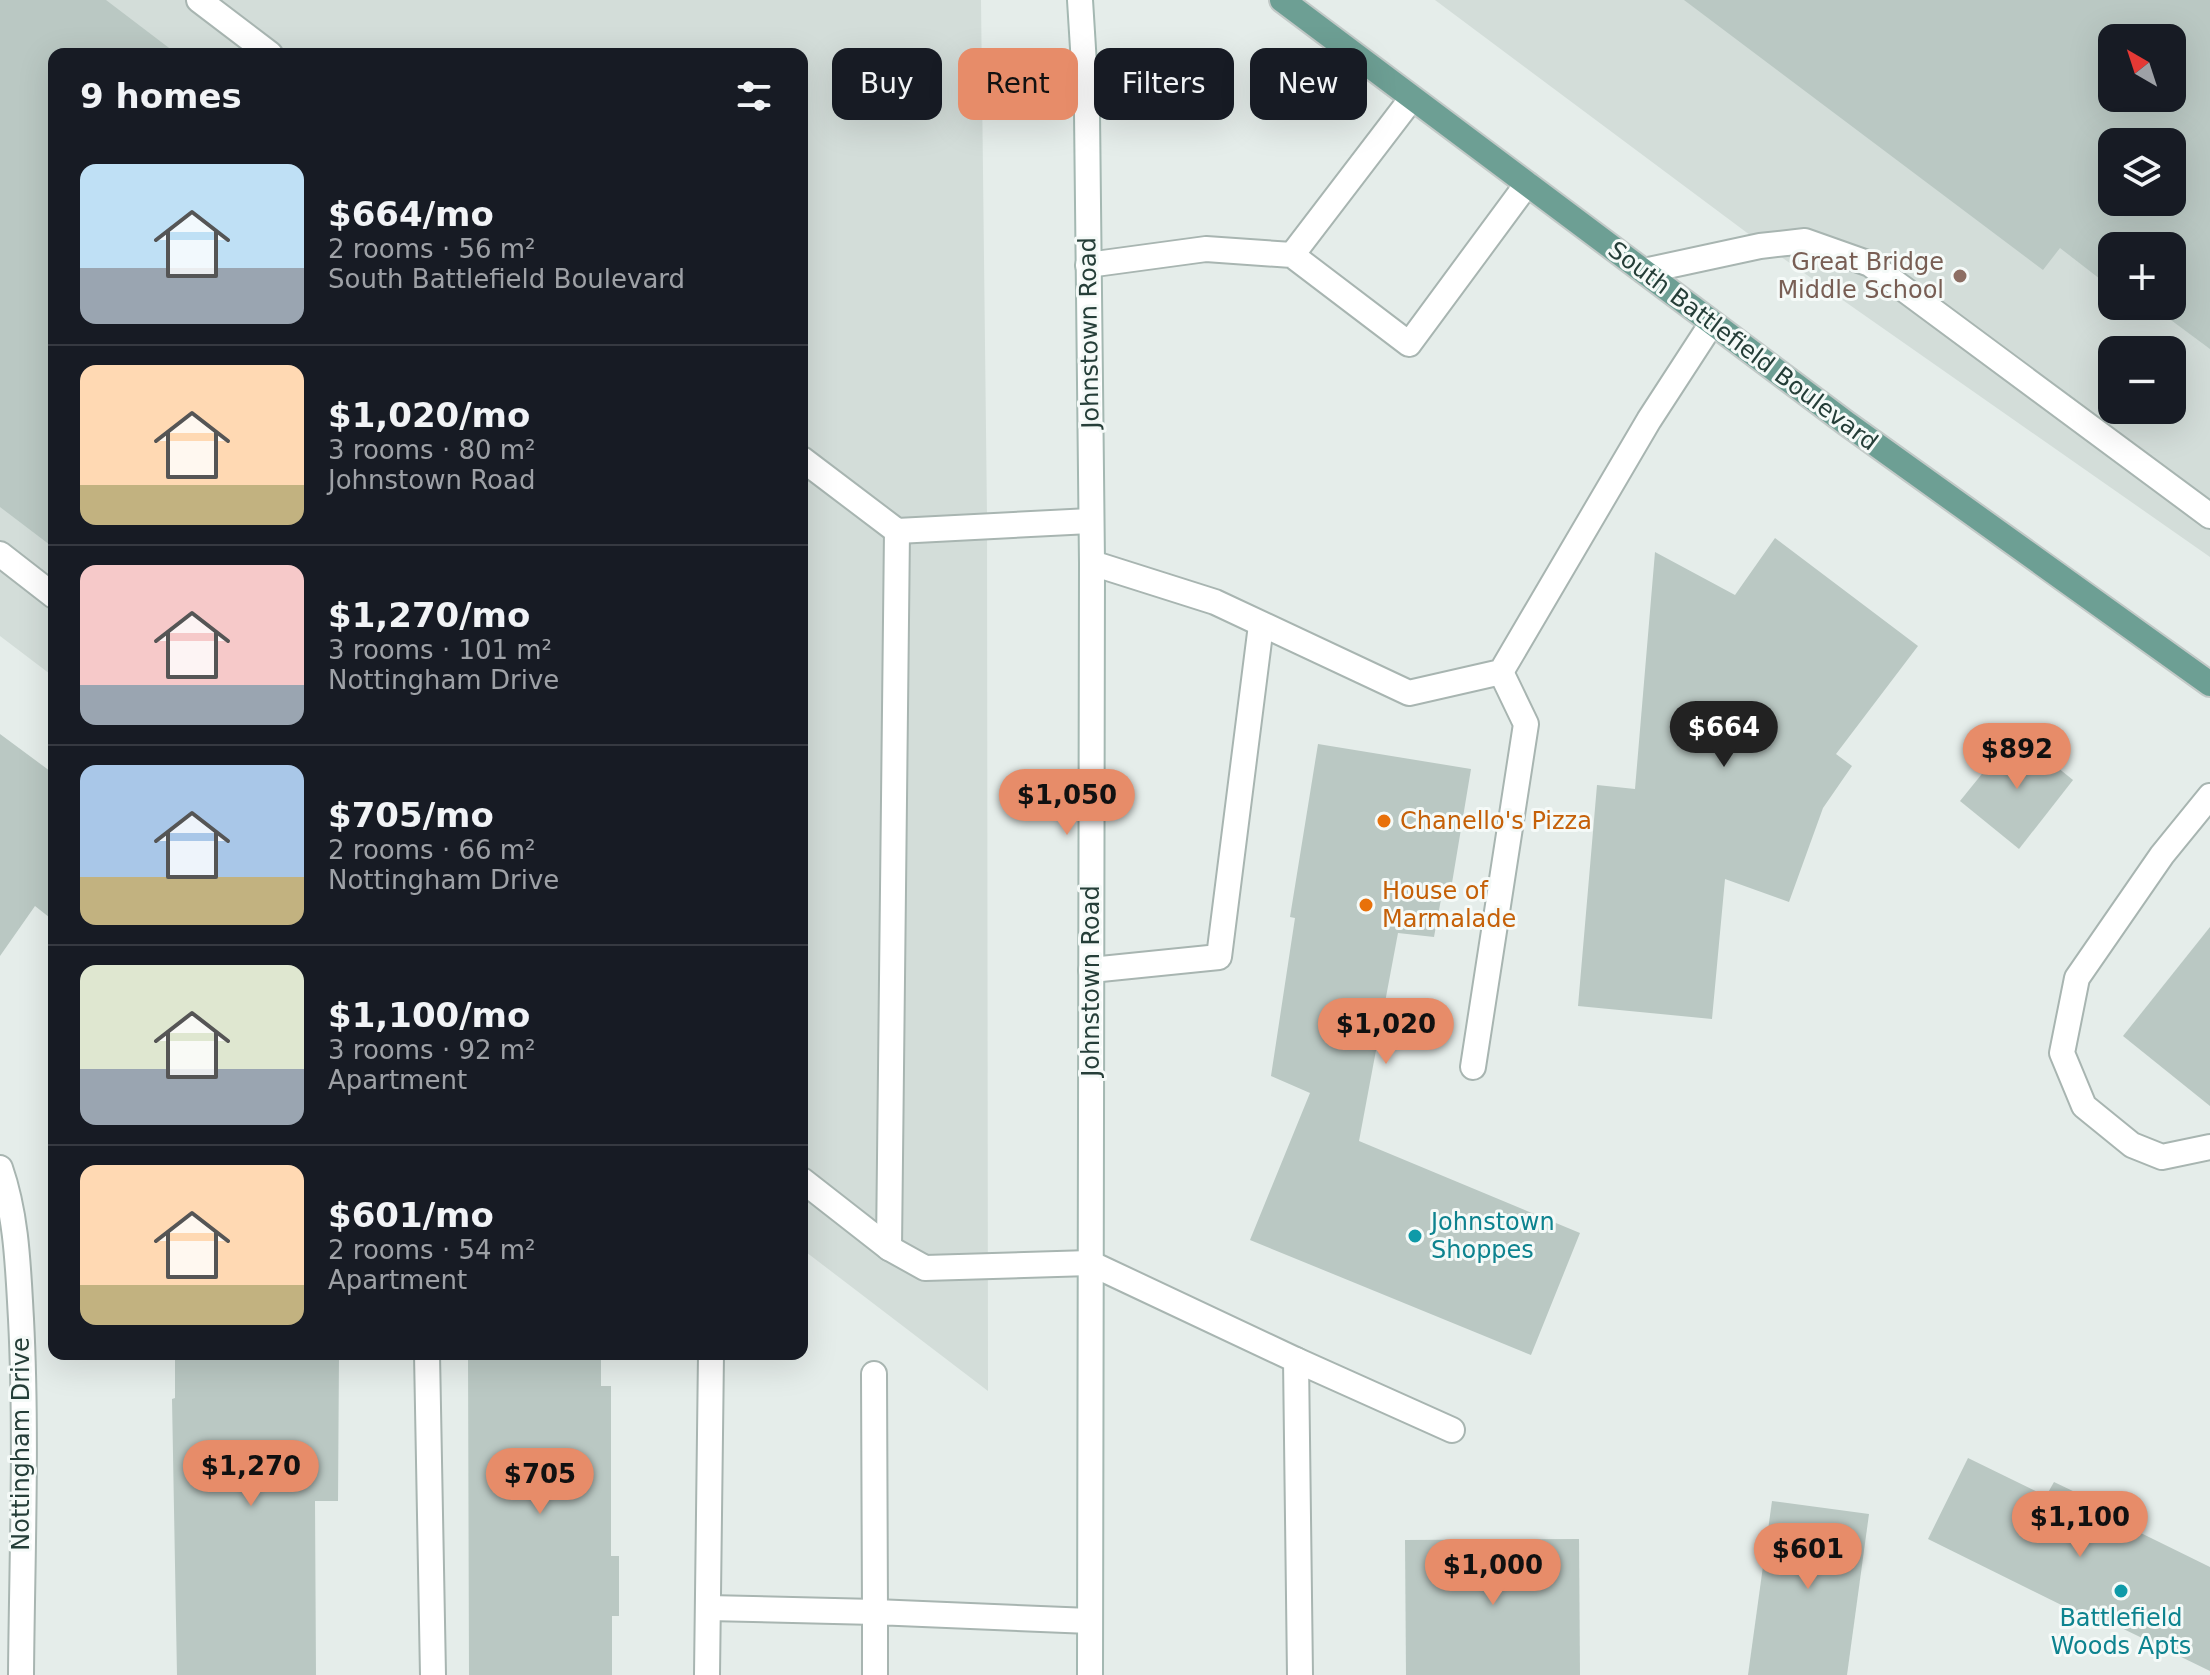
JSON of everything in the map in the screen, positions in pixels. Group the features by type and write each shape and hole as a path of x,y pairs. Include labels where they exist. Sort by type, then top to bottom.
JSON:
{"main road":[{"path":"199,0 262,48"},
{"name":"Johnstown Road","path":"1080,0 1087,113 1092,563 1090,1675"},
{"name":"South Battlefield Boulevard","path":"1282,0 1846,423 2210,684"},
{"path":"1292,255 1412,98"},
{"path":"1088,265 1206,249 1292,255 1409,344 1527,184"},
{"path":"1644,271 1760,246 1805,241 1870,264 2210,516"},
{"path":"1092,563 1215,602 1409,693 1501,672 1649,420 1712,323"},
{"path":"808,464 897,531 1090,521"},
{"path":"889,1248 897,531"},
{"path":"0,554 48,591"},
{"path":"1091,970 1219,957 1261,625"},
{"path":"1473,1067 1526,724 1501,672"},
{"path":"2210,796 2162,855 2077,978 2062,1053 2084,1106 2132,1145 2162,1157 2210,1147"},
{"name":"Nottingham Drive","path":"0,1168 9,1193 17,1243 24,1373 21,1675"},
{"path":"808,1185 889,1248 925,1268 1090,1263 1452,1430"},
{"path":"427,1360 433,1675"},
{"path":"707,1675 711,1360"},
{"path":"1296,1360 1300,1675"},
{"path":"874,1374 875,1675"},
{"path":"708,1608 1090,1621"}],"shaded area":[{"path":"0,0 981,0 982,48 958,48 958,120 982,120 987,516 988,1391 808,1254 808,48 48,48 48,672 0,636"},
{"name":"Great Bridge Middle School","path":"1435,0 2210,0 2210,557 1754,238"}],"building":[{"path":"0,0 106,0 169,48 48,48 48,543 0,507"},
{"path":"1684,0 2210,0 2210,349 2171,320 2186,320 2186,232 2098,232 2098,277 2060,248 2043,270"},
{"path":"1775,538 1918,646 1836,754 1852,766 1823,808 1789,902 1725,879 1712,1019 1578,1006 1597,785 1635,789 1655,552 1735,595"},
{"path":"2015,733 2073,780 2019,849 1960,801"},
{"path":"0,734 48,770 48,916 35,906 0,956"},
{"path":"1318,744 1471,769 1450,895 1442,894 1434,937 1398,933 1359,1141 1580,1233 1531,1355 1250,1240 1310,1093 1271,1076 1295,918 1290,917"},
{"path":"2210,927 2210,1106 2123,1036"},
{"path":"175,1360 339,1360 338,1501 315,1501 316,1675 177,1675 172,1399 175,1398"},
{"path":"468,1360 601,1360 601,1386 611,1386 611,1556 619,1556 619,1616 612,1616 612,1675 469,1675"},
{"name":"Battlefield Woods Apts","path":"1968,1458 2046,1496 2054,1482 2100,1504 2096,1511 2210,1567 2210,1671 2105,1620 2102,1625 1928,1539"},
{"path":"1772,1501 1869,1514 1847,1675 1748,1675"},
{"path":"1579,1539 1580,1675 1406,1675 1405,1540"}],"place":[{"name":"Great Bridge Middle School","path":"1960,276"},
{"name":"Chanello's Pizza","path":"1384,821"},
{"name":"House of Marmalade","path":"1366,905"},
{"name":"Johnstown Shoppes","path":"1415,1236"},
{"name":"Battlefield Woods Apts","path":"2121,1591"}]}
